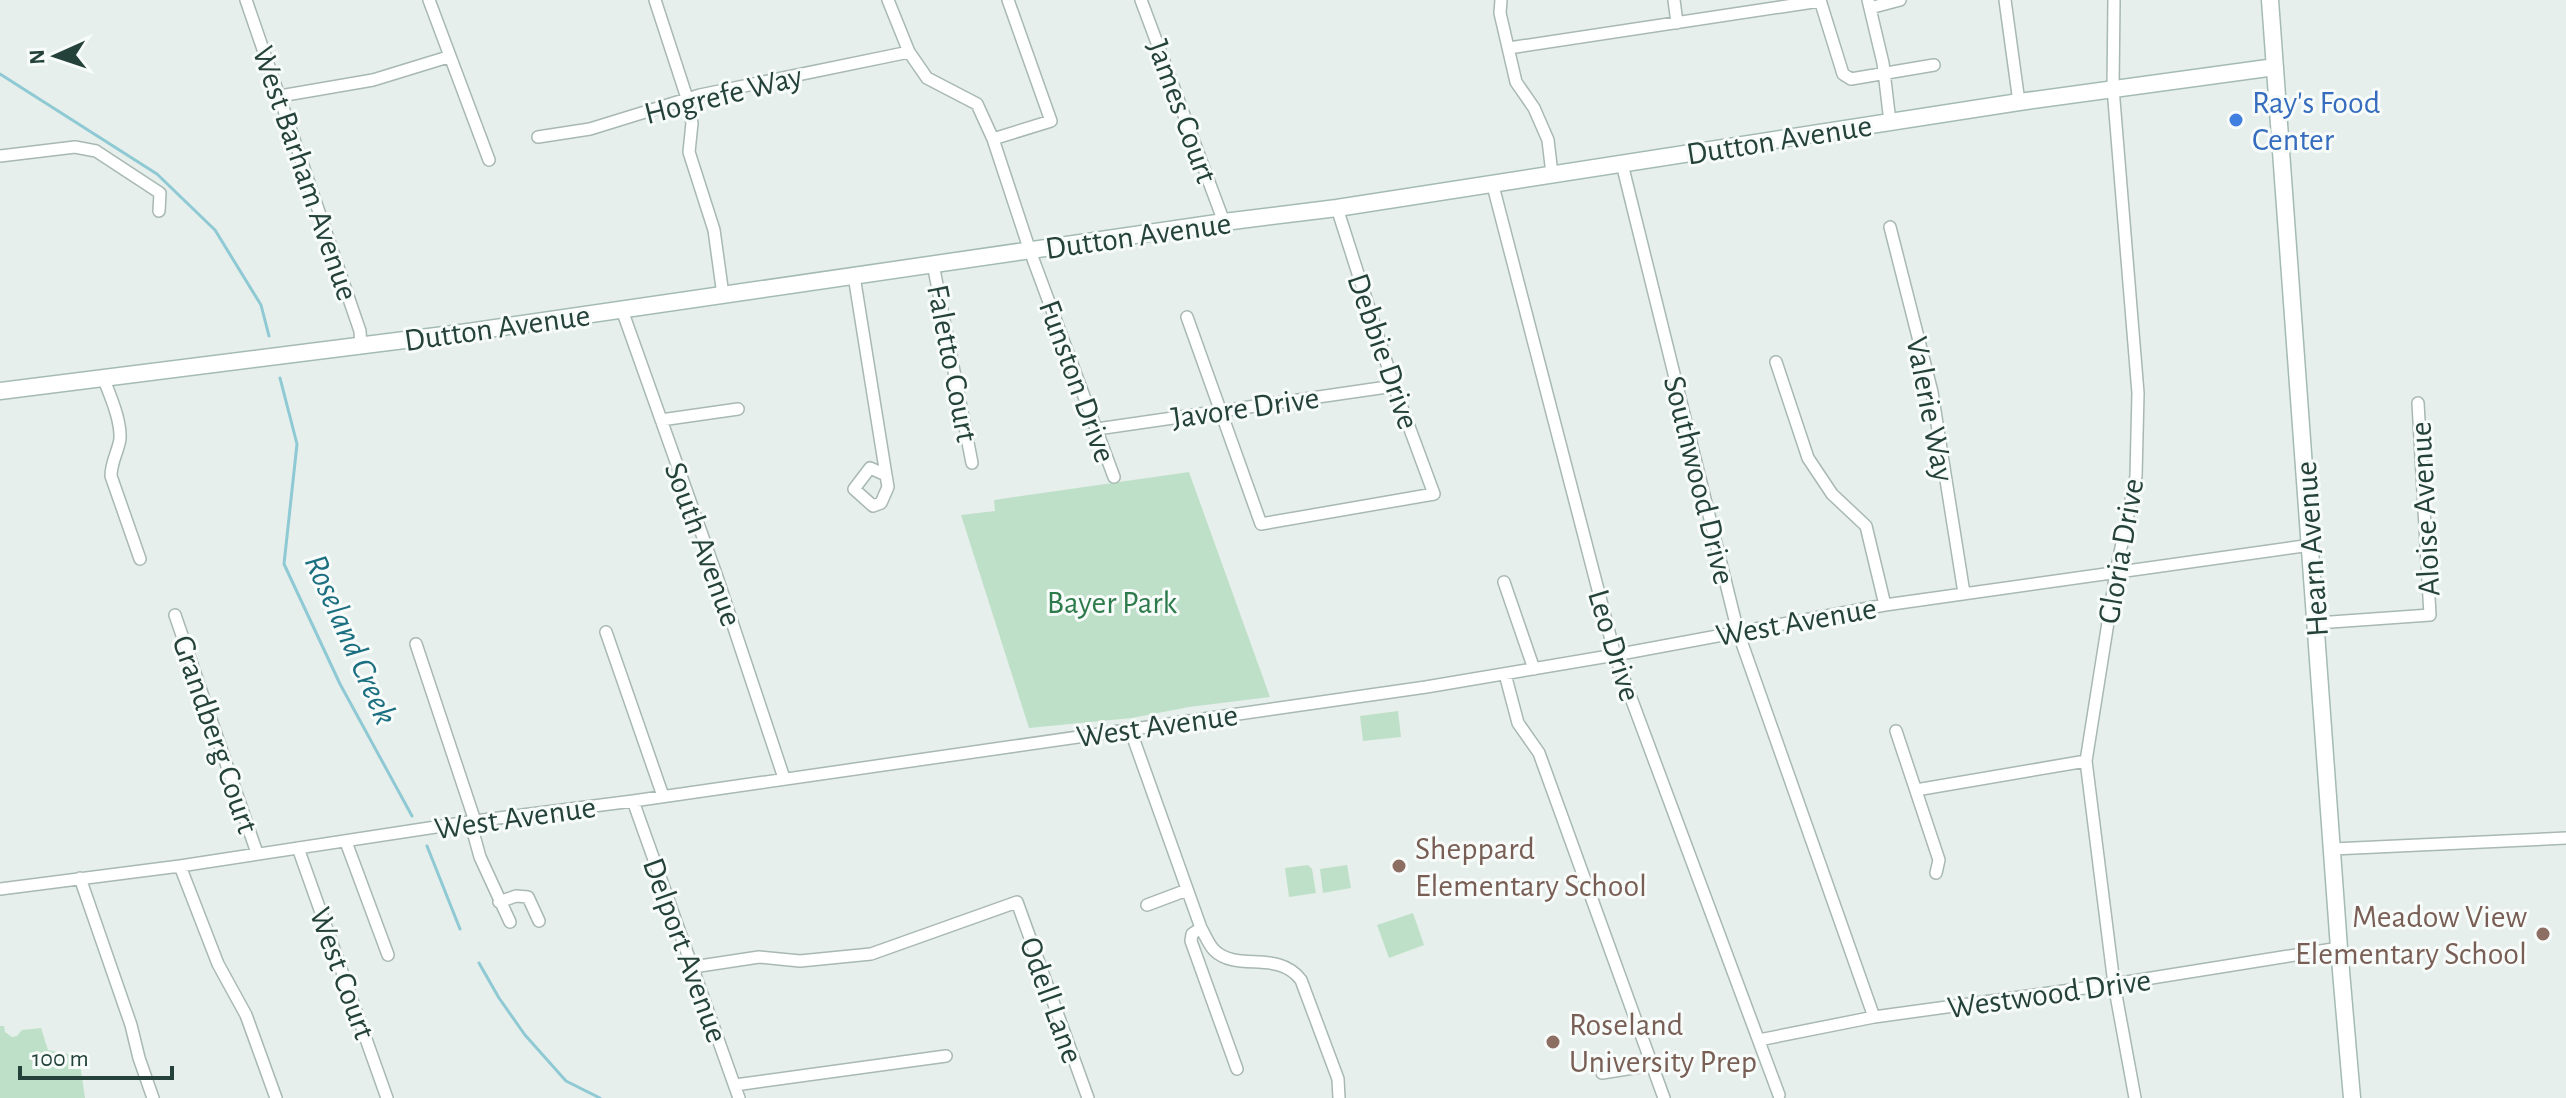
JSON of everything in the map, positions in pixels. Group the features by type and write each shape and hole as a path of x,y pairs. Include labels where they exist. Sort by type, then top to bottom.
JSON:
{"main road":[{"name":"Hearn Avenue","path":"2270,0 2352,1098"},
{"name":"Dutton Avenue","path":"0,391 361,347 622,310 1337,208 2019,102 2275,67"}],"street":[{"name":"West Barham Avenue","path":"246,0 360,331 361,347"},
{"path":"429,0 489,160"},
{"path":"655,0 687,98 692,123 689,152 714,230 723,295"},
{"name":"Funston Drive","path":"888,0 909,52 927,78 977,104 993,139 1030,251 1114,477"},
{"path":"993,139 1051,121 1008,0"},
{"name":"James Court","path":"1141,0 1224,222"},
{"path":"1501,0 1500,13 1516,82 1534,108 1548,140 1552,174"},
{"path":"1674,0 1677,23"},
{"path":"1890,122 1884,74 1869,4 1900,0"},
{"path":"2005,0 2019,102"},
{"name":"Gloria Drive","path":"2114,0 2113,88 2138,393 2136,476 2116,572 2086,761 2114,984 2135,1098"},
{"path":"1509,48 1820,1 1843,74 1851,79 1934,65"},
{"name":"Hogrefe Way","path":"538,137 590,129 687,98 909,52"},
{"path":"280,96 373,80 448,57"},
{"path":"0,156 75,147 96,151 160,193 159,211"},
{"name":"Southwood Drive","path":"1622,164 1738,632 1874,1017"},
{"name":"Leo Drive","path":"1492,182 1615,655 1779,1095"},
{"name":"Debbie Drive","path":"1220,411 1261,524 1434,494 1394,386 1337,208"},
{"name":"Valerie Way","path":"1890,227 1932,392 1964,593"},
{"name":"Faletto Court","path":"933,264 972,463"},
{"path":"854,276 886,475"},
{"name":"South Avenue","path":"622,310 733,622 784,778"},
{"path":"1187,317 1220,411"},
{"path":"1776,362 1808,458 1832,494 1866,526 1885,605"},
{"path":"103,377 119,425 120,442 111,462 111,476 140,559"},
{"name":"Javore Drive","path":"1097,429 1394,386"},
{"name":"Aloise Avenue","path":"2317,623 2430,615 2418,403"},
{"path":"661,420 738,409"},
{"name":"West Avenue","path":"0,889 180,866 472,821 633,801 1505,674 1885,605 2311,545"},
{"path":"1504,582 1534,669"},
{"name":"Grandberg Court","path":"175,615 257,853"},
{"path":"606,632 663,796"},
{"path":"416,644 472,821 480,857 510,922"},
{"path":"1505,674 1518,723 1539,753 1664,1098"},
{"path":"1130,729 1201,928 1213,949 1225,958 1280,964 1297,975 1338,1079 1339,1098"},
{"path":"1896,731 1939,860 1936,873"},
{"path":"1916,790 2086,761"},
{"name":"Delport Avenue","path":"633,801 739,1098"},
{"path":"2333,849 2566,838"},
{"path":"346,842 388,955"},
{"name":"West Court","path":"298,848 387,1098"},
{"path":"180,866 218,964 246,1015 276,1098"},
{"path":"80,878 153,1098"},
{"path":"1147,905 1187,890"},
{"path":"499,902 516,896 528,897 539,921"},
{"name":"Odell Lane","path":"693,967 759,957 800,961 871,954 1017,902 1088,1098"},
{"path":"1201,928 1192,934 1191,941 1237,1069"},
{"name":"Westwood Drive","path":"1759,1040 1874,1017 2114,984 2339,948"},
{"path":"735,1085 946,1056"},
{"path":"1602,1073 1652,1065"}],"green space":[{"name":"Bayer Park","path":"1189,472 1270,697 1132,718 1029,728 961,515 995,511 994,500"},
{"path":"1398,711 1401,737 1363,741 1360,716"},
{"path":"1308,865 1312,869 1316,893 1289,897 1285,868"},
{"path":"1347,865 1351,888 1323,893 1320,869"},
{"path":"1413,913 1424,945 1389,958 1377,925"},
{"path":"0,1026 4,1026 5,1032 12,1037 22,1030 41,1028 48,1050 79,1056 85,1098 0,1098"}],"waterway":[{"name":"Roseland Creek","path":"0,74 157,174 215,230 261,305 269,336"},
{"name":"Roseland Creek","path":"280,378 297,444 284,564 340,684 412,816"},
{"name":"Roseland Creek","path":"427,846 460,929"},
{"name":"Roseland Creek","path":"479,963 525,1035 566,1081 600,1098"}],"place":[{"name":"Ray's Food Center","path":"2236,120"},
{"name":"Sheppard Elementary School","path":"1399,866"},
{"name":"Meadow View Elementary School","path":"2543,934"},
{"name":"Roseland University Prep","path":"1553,1042"}]}
